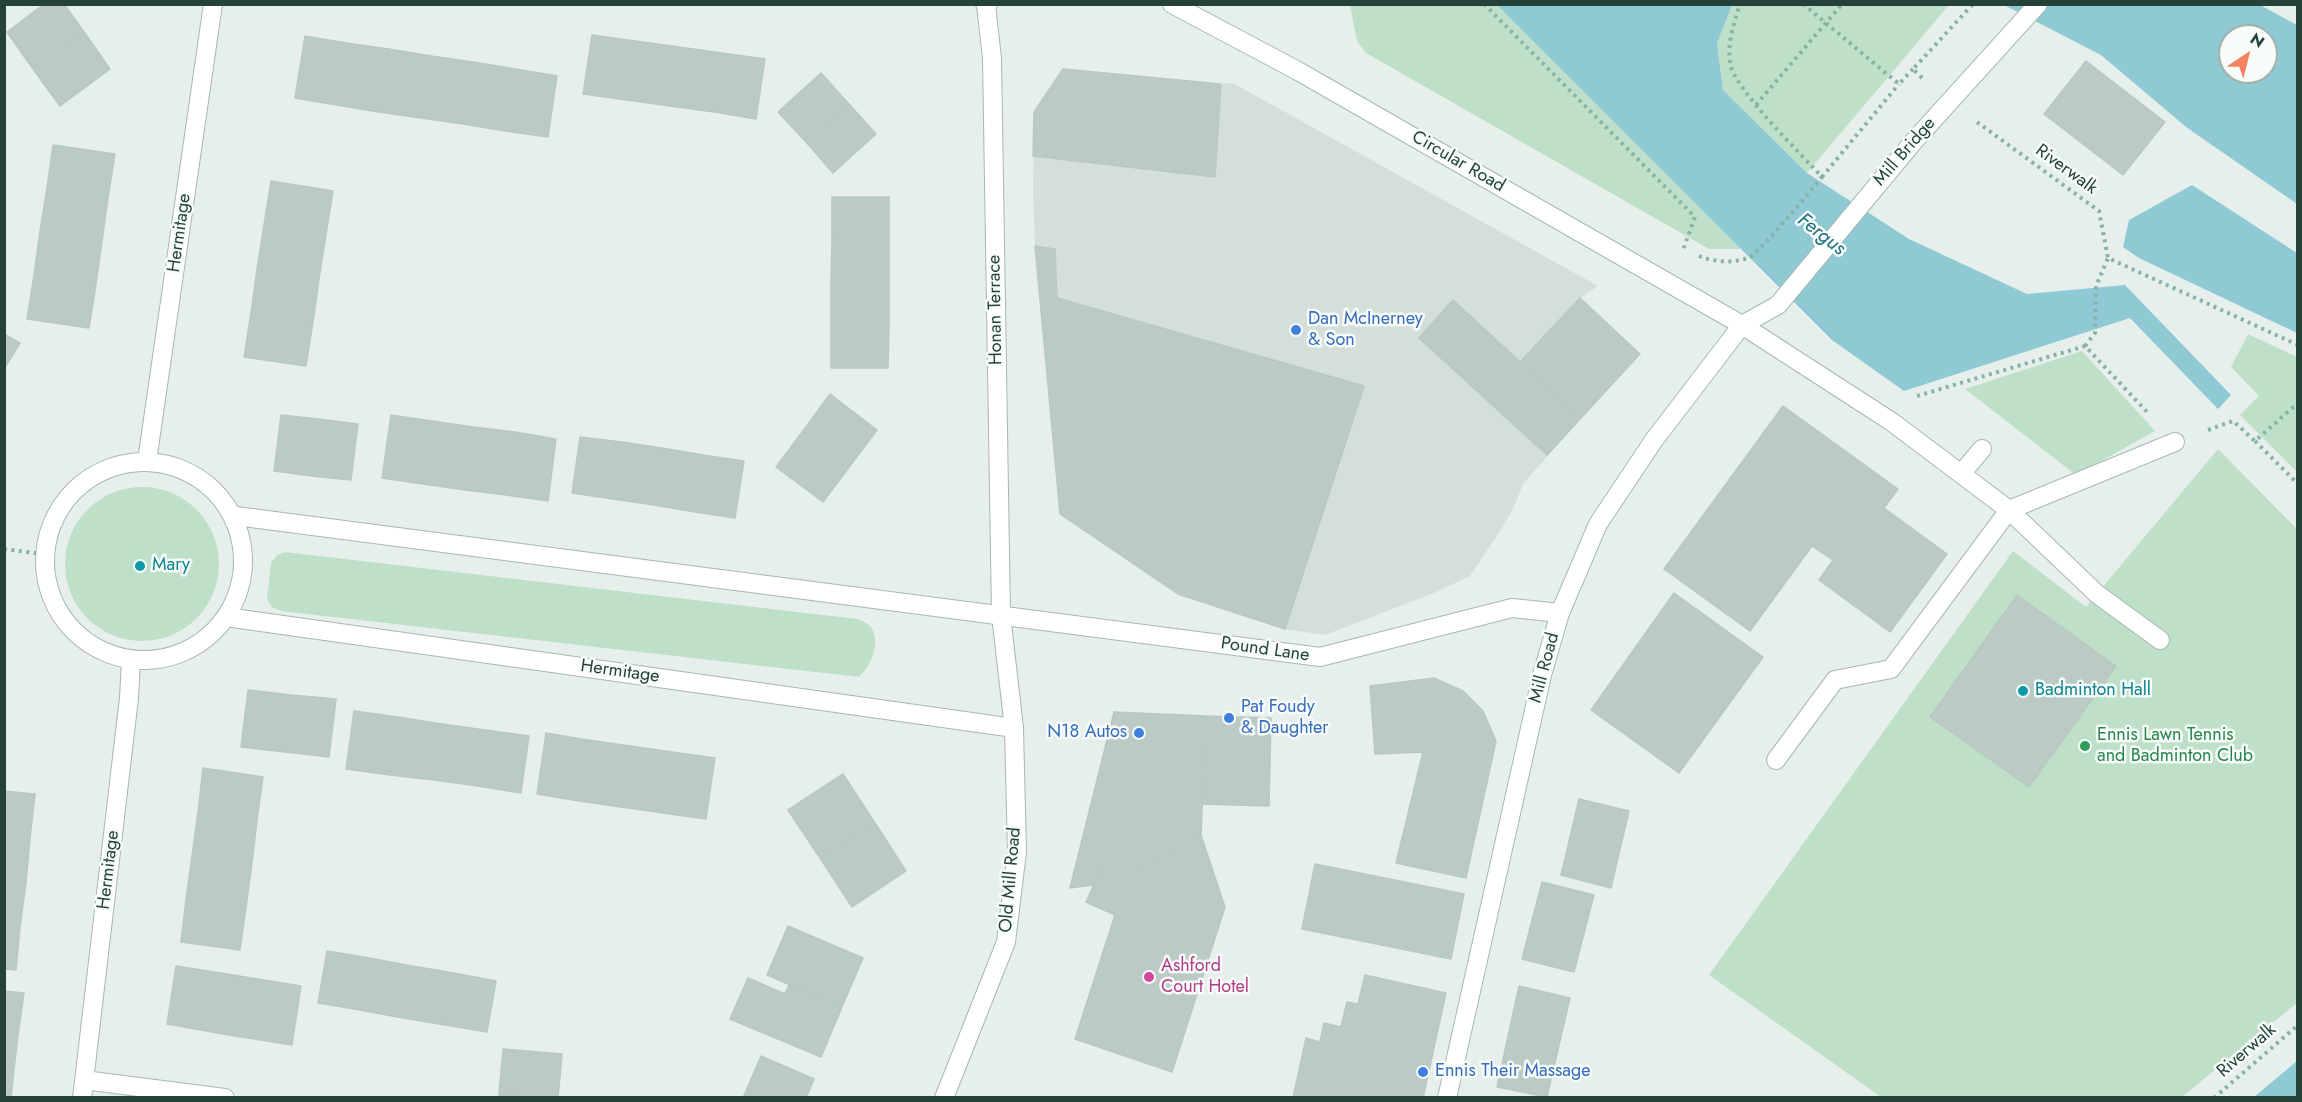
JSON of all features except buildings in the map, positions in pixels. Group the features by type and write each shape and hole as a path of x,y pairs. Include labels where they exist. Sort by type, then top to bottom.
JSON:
{"street":[{"name":"Hermitage","path":"147,461 213,4"},
{"name":"Circular Road","path":"1172,4 1298,71 1742,325 1892,422 2009,510 2097,594 2160,640"},
{"name":"Mill Bridge","path":"1778,304 1949,102 2038,4"},
{"name":"Honan Terrace","path":"986,5 992,58 1001,615"},
{"name":"Mill Road","path":"1448,1098 1542,675 1560,613 1598,524 1654,440 1742,325 1778,304"},
{"path":"1776,760 1834,680 1891,669 2009,510 2175,442"},
{"path":"1961,474 1982,449"},
{"path":"147,461 184,470 213,489 236,516 243,556 239,591 226,617 201,643 180,654 131,660 92,646 61,616 46,576 42,554 50,525 63,502 97,473 147,461"},
{"path":"236,516 1001,615"},
{"name":"Pound Lane","path":"1001,615 1320,657 1512,608 1560,613"},
{"name":"Old Mill Road","path":"944,1098 1006,942 1017,852 1014,728 1001,615"},
{"name":"Hermitage","path":"226,617 1014,728"},
{"name":"Hermitage","path":"131,660 129,698 83,1089 225,1098"}],"path":[{"path":"1484,4 1695,217 1683,250 1709,260 1725,261 1751,257 1817,184 1899,84 1973,4"},
{"path":"1740,4 1731,32 1730,64 1742,88 1822,177"},
{"path":"1803,4 1899,84"},
{"path":"1756,105 1842,4"},
{"name":"Riverwalk","path":"1913,69 1949,102 2099,211 2108,258"},
{"path":"1892,422 1912,398 2085,346 2095,333 2096,286 2108,258 2298,345"},
{"path":"2085,346 2175,442 2233,421 2298,484"},
{"path":"2256,441 2298,403"},
{"path":"4,549 42,554"},
{"name":"Riverwalk","path":"2214,1098 2298,1025"}],"shaded area":[{"name":"Dan McInerney & Son","path":"1063,69 1221,84 1233,83 1598,286 1580,298 1520,362 1581,418 1523,484 1514,507 1470,576 1434,593 1325,635 1285,629 1178,594 1060,514 1035,246 1033,190 1034,112"}],"green space":[{"path":"1350,5 1497,5 1741,249 1709,249 1366,53 1357,41"},
{"path":"1663,5 1949,5 1807,173 1723,90 1717,43"},
{"path":"2248,334 2297,357 2297,472 2240,415 2259,396 2231,367"},
{"path":"2082,351 2155,431 2076,475 1965,389"},
{"name":"Ennis Lawn Tennis and Badminton Club","path":"2218,449 2297,529 2297,1003 2182,1097 1881,1097 1709,975 2013,551 2086,607"},
{"path":"142,487 171,493 185,500 196,510 206,521 213,535 219,564 213,593 206,607 196,618 185,628 171,635 142,641 113,635 99,628 88,618 78,607 71,593 65,564 71,535 78,521 88,510 99,500 113,493"},
{"path":"285,552 857,619 870,626 873,632 874,653 859,677 281,611 272,607 267,599 271,563 277,555"}],"water":[{"name":"Fergus","path":"1497,5 1732,5 1717,43 1723,90 1807,173 1909,239 2027,294 2125,285 2231,395 2218,409 2130,318 1904,391 1832,340"},
{"path":"2004,5 2260,5 2297,25 2297,204 2186,127 2101,55"},
{"path":"2192,185 2297,253 2297,333 2139,258 2123,247 2129,220"},
{"path":"2297,1061 2297,1097 2254,1097"}],"place":[{"name":"Dan McInerney & Son","path":"1296,330"},
{"name":"Mary","path":"140,566"},
{"name":"Badminton Hall","path":"2023,691"},
{"name":"Pat Foudy & Daughter","path":"1229,718"},
{"name":"N18 Autos","path":"1139,733"},
{"name":"Ennis Lawn Tennis and Badminton Club","path":"2085,746"},
{"name":"Ashford Court Hotel","path":"1149,977"},
{"name":"Ennis Their Massage","path":"1423,1072"}]}
